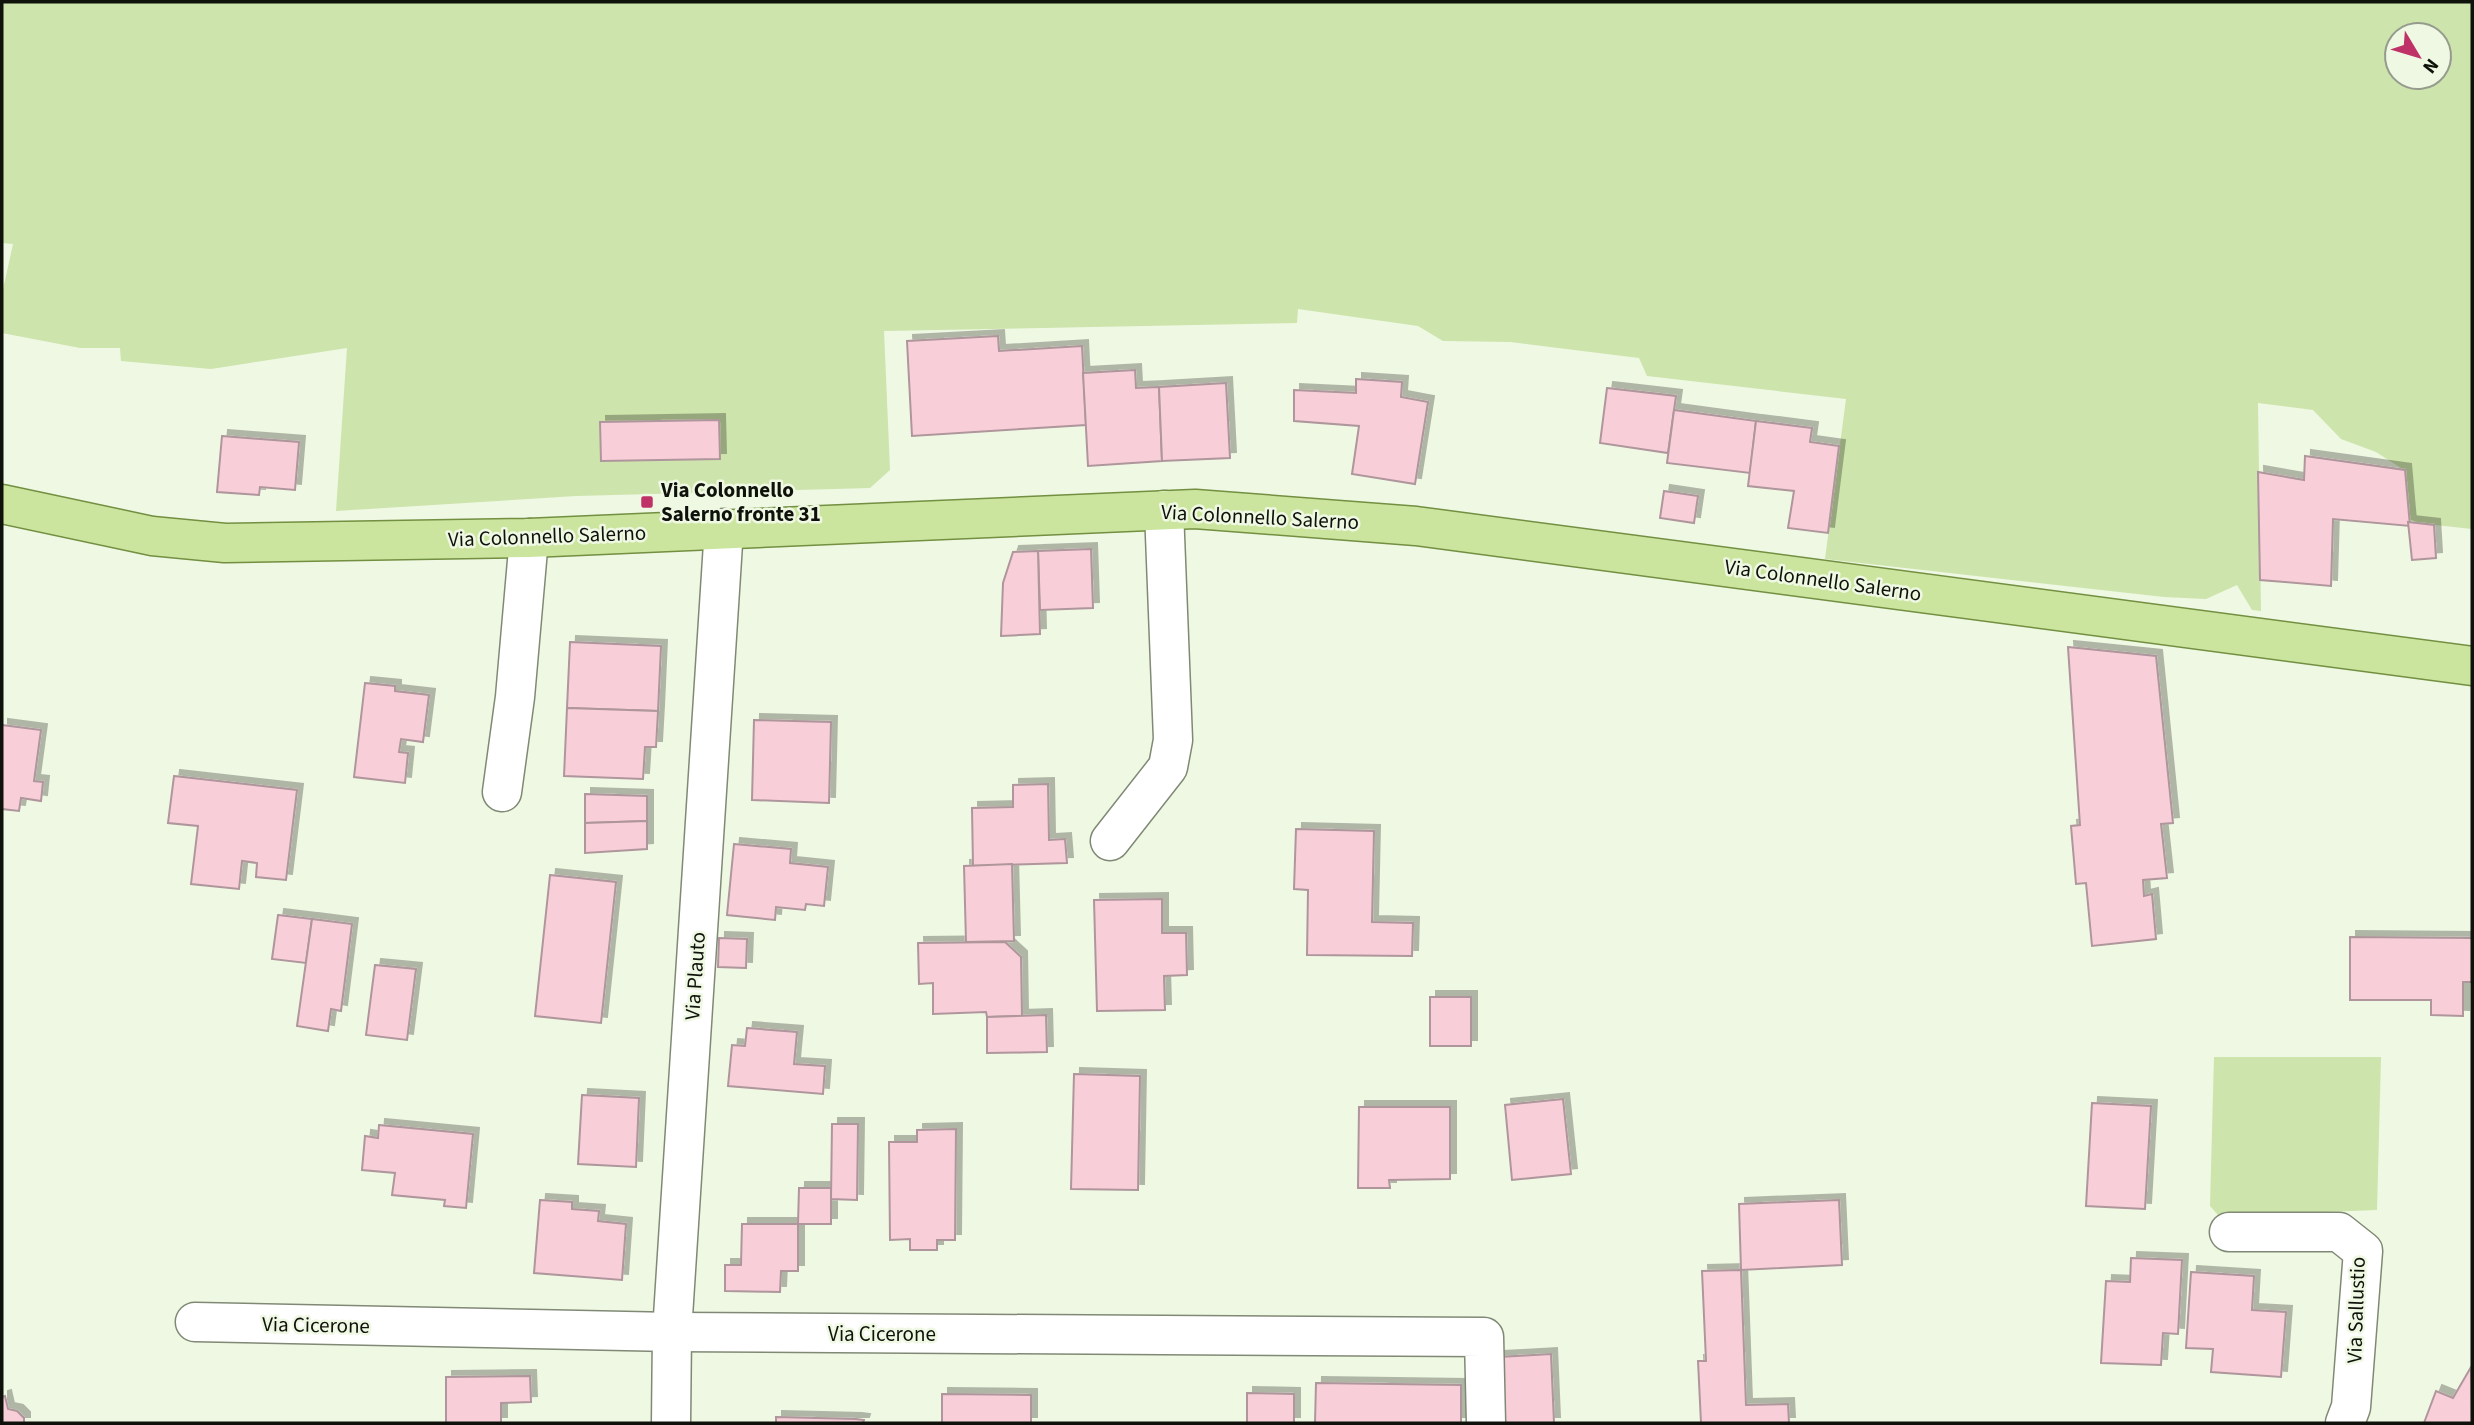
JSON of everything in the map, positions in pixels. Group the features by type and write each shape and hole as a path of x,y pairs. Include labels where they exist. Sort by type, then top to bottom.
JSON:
{"main road":[{"name":"Via Colonnello Salerno","path":"2,503 152,536 225,543 529,538 1195,509 1416,526 2472,666"}],"street":[{"path":"1110,841 1168,767 1173,740 1164,510"},
{"name":"Via Plauto","path":"671,1423 672,1332 724,528"},
{"path":"502,792 515,697 529,538"},
{"name":"Via Sallustio","path":"2229,1232 2339,1232 2363,1251 2351,1407 2345,1423"},
{"name":"Via Cicerone","path":"195,1322 672,1332 1484,1337 1486,1423"}],"green space":[{"path":"2,2 2472,2 2472,529 2408,522 2404,470 2376,452 2341,439 2313,410 2258,403 2261,611 2252,610 2237,585 2206,599 2164,597 1825,559 1846,399 1647,376 1639,358 1511,342 1443,341 1418,326 1298,309 1297,323 884,331 890,470 870,488 576,496 336,511 347,348 211,369 121,361 120,348 80,348 2,333 2,294 13,244 2,243"},
{"path":"2214,1057 2381,1057 2377,1210 2219,1216 2210,1206"}],"building":[{"path":"998,336 999,351 1082,346 1086,425 912,436 907,341"},
{"path":"1135,370 1136,388 1159,387 1162,461 1088,466 1083,373"},
{"path":"1356,379 1402,382 1401,397 1428,402 1415,484 1352,474 1359,426 1294,421 1294,390 1356,393"},
{"path":"1226,383 1230,458 1162,461 1159,387"},
{"path":"1607,388 1676,396 1668,453 1600,443"},
{"path":"1674,410 1756,421 1750,473 1667,463"},
{"path":"719,420 720,459 601,461 600,422"},
{"path":"1756,421 1812,428 1810,442 1839,446 1828,533 1788,528 1794,491 1748,486"},
{"path":"222,436 299,442 295,490 260,487 259,495 217,492"},
{"path":"2305,456 2405,470 2410,526 2333,519 2331,586 2260,580 2258,472 2304,480"},
{"path":"1664,491 1698,496 1694,523 1660,518"},
{"path":"2408,522 2434,525 2436,558 2412,560"},
{"path":"1091,549 1093,608 1040,610 1038,551"},
{"path":"1038,551 1040,634 1001,636 1003,583 1013,552"},
{"path":"570,642 661,646 658,711 567,708"},
{"path":"2068,647 2156,656 2173,823 2161,824 2167,878 2143,880 2144,896 2152,894 2156,939 2092,946 2086,883 2076,884 2071,826 2080,825"},
{"path":"365,683 395,686 395,691 429,695 423,742 401,739 399,752 408,753 405,783 354,777"},
{"path":"567,708 658,711 656,747 645,747 643,779 564,776"},
{"path":"754,720 831,722 829,803 752,800"},
{"path":"2,725 41,730 34,781 43,782 41,801 21,798 19,811 2,809"},
{"path":"174,776 297,790 286,880 256,877 257,863 242,861 239,889 191,884 198,826 168,823"},
{"path":"1048,784 1049,840 1065,839 1067,863 973,866 972,808 1013,807 1013,785"},
{"path":"585,794 647,796 647,821 585,823"},
{"path":"647,821 647,849 585,853 585,823"},
{"path":"1296,829 1374,831 1372,922 1413,923 1412,956 1307,955 1308,890 1294,889"},
{"path":"734,844 791,849 790,863 828,867 824,906 806,904 805,910 776,907 775,920 727,915"},
{"path":"1012,864 1014,941 966,942 964,866"},
{"path":"550,875 616,882 601,1023 535,1016"},
{"path":"1162,899 1162,933 1186,933 1187,975 1164,976 1165,1010 1097,1011 1094,900"},
{"path":"278,915 312,919 306,963 272,959"},
{"path":"312,919 352,924 341,1011 331,1009 328,1031 297,1026"},
{"path":"2350,937 2472,938 2472,982 2463,982 2463,1016 2431,1015 2431,1000 2350,1000"},
{"path":"719,938 747,939 746,968 718,967"},
{"path":"1005,942 1021,957 1022,1016 987,1017 986,1012 933,1014 933,983 919,984 918,943"},
{"path":"375,965 416,969 407,1040 366,1035"},
{"path":"1430,997 1471,997 1471,1046 1430,1046"},
{"path":"1046,1015 1047,1052 987,1053 987,1017"},
{"path":"747,1028 797,1032 794,1064 825,1066 823,1094 728,1086 732,1045 745,1046"},
{"path":"1074,1074 1140,1076 1138,1190 1071,1189"},
{"path":"582,1095 639,1098 636,1167 578,1164"},
{"path":"1563,1099 1571,1174 1512,1180 1505,1105"},
{"path":"2092,1103 2151,1106 2145,1209 2086,1206"},
{"path":"1359,1107 1450,1107 1450,1179 1389,1180 1390,1188 1358,1188"},
{"path":"832,1124 858,1124 857,1200 831,1199"},
{"path":"379,1125 473,1134 466,1208 444,1206 445,1200 392,1195 395,1173 362,1170 365,1136 378,1138"},
{"path":"956,1129 955,1240 937,1240 937,1250 910,1250 910,1239 890,1240 889,1142 917,1142 917,1130"},
{"path":"799,1188 831,1188 831,1224 798,1224"},
{"path":"540,1200 572,1202 572,1209 599,1211 598,1221 626,1224 622,1280 534,1273"},
{"path":"1839,1200 1842,1265 1741,1270 1739,1204"},
{"path":"742,1224 798,1224 798,1271 781,1271 780,1292 725,1291 725,1265 741,1265"},
{"path":"2131,1258 2182,1260 2178,1334 2163,1333 2161,1365 2101,1363 2106,1281 2130,1282"},
{"path":"1741,1270 1746,1405 1788,1404 1789,1423 1701,1423 1698,1361 1706,1361 1702,1271"},
{"path":"2191,1272 2254,1276 2252,1310 2286,1312 2281,1377 2211,1372 2213,1349 2186,1348"},
{"path":"1551,1354 1554,1423 1501,1423 1498,1357"},
{"path":"2471,1367 2472,1423 2424,1423 2436,1391 2453,1398"},
{"path":"530,1376 531,1402 501,1403 501,1423 446,1423 446,1377"},
{"path":"1316,1383 1461,1385 1461,1423 1315,1423"},
{"path":"1247,1393 1294,1394 1294,1423 1247,1423"},
{"path":"942,1394 1031,1395 1031,1423 942,1423"},
{"path":"5,1396 8,1409 17,1411 24,1418 24,1423 2,1423 2,1397"},
{"path":"776,1417 864,1420 863,1423 776,1423"}],"place":[{"name":"Via Colonnello Salerno fronte 31","path":"647,502"}]}
